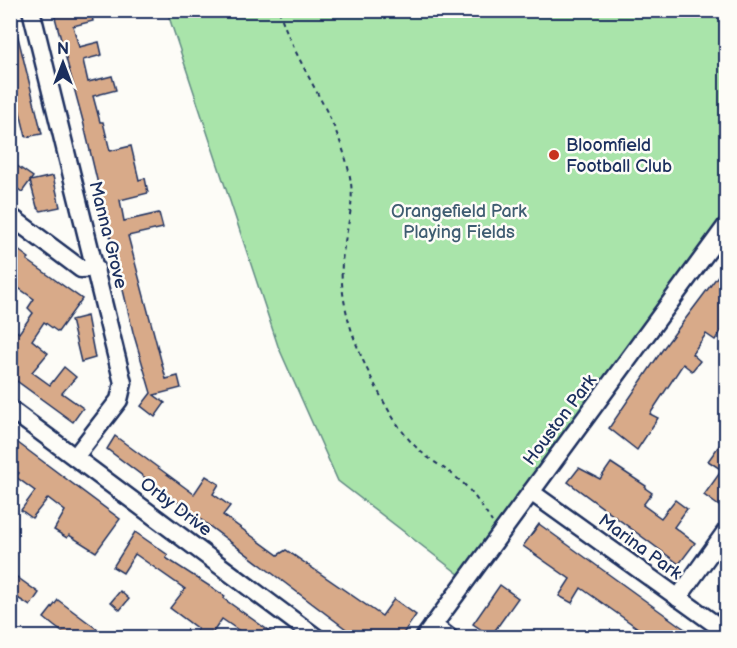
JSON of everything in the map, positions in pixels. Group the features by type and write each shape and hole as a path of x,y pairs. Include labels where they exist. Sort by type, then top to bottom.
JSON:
{"street":[{"name":"Manna Grove","path":"32,10 117,353 123,392 75,457"},
{"path":"10,216 81,269 96,268"},
{"name":"Houston Park","path":"428,631 726,226"},
{"name":"Orby Drive","path":"10,409 317,638"},
{"name":"Marina Park","path":"531,492 726,632"},
{"path":"678,598 726,531"},
{"path":"428,631 450,638"}],"path":[{"path":"279,10 288,38 334,123 351,180 352,205 342,264 343,292 347,316 363,362 401,430 418,450 460,479 500,534"}],"green space":[{"name":"Orangefield Park Playing Fields","path":"167,11 726,11 726,217 508,514 460,575 338,481 278,346"}],"building":[{"path":"53,10 91,10 93,21 73,26 79,47 99,42 102,55 83,60 88,82 112,76 116,90 93,96 100,122 103,122 110,151 131,146 139,180 145,178 148,193 120,200 124,221 159,213 163,228 128,236 166,379 178,376 181,388 154,395 165,403 155,417 141,406 151,393 133,332 83,121"},
{"path":"10,25 15,25 42,134 26,137 10,71"},
{"path":"10,161 33,177 22,192 10,183"},
{"path":"53,176 60,207 41,211 37,207 30,181"},
{"path":"10,244 29,258 27,260 82,299 58,332 44,322 32,340 48,353 32,372 50,385 64,367 76,377 62,393 83,408 73,422 10,376 10,326 19,333 33,313 28,308 34,299 10,282"},
{"path":"726,265 726,307 722,313 726,324 715,340 706,334 692,354 700,361 692,371 683,364 650,414 658,418 637,450 609,428 665,346"},
{"path":"87,316 95,358 81,362 71,320"},
{"path":"115,436 194,494 206,476 219,484 213,494 230,506 223,515 278,555 286,550 382,616 394,599 416,615 400,638 358,638 107,449"},
{"path":"726,436 726,495 719,506 704,495 722,470 708,461"},
{"path":"10,437 120,519 96,552 69,535 67,538 54,530 65,511 48,498 32,518 21,510 35,491 16,477 19,473 10,467"},
{"path":"611,463 646,486 645,488 652,493 643,505 661,518 675,500 687,509 674,527 695,543 679,564 568,482 579,468 600,479"},
{"path":"539,524 698,638 652,638 581,588 572,603 559,596 570,579 523,546"},
{"path":"135,532 168,555 166,558 225,596 224,599 279,638 250,638 222,619 209,638 192,638 198,629 170,608 185,589 135,554 123,573 113,567"},
{"path":"10,572 39,593 30,606 10,593"},
{"path":"500,585 518,598 491,636 473,624"},
{"path":"120,591 129,599 120,610 111,602"},
{"path":"58,600 109,638 70,638 44,618"}],"place":[{"name":"Bloomfield Football Club","path":"554,155"}]}
